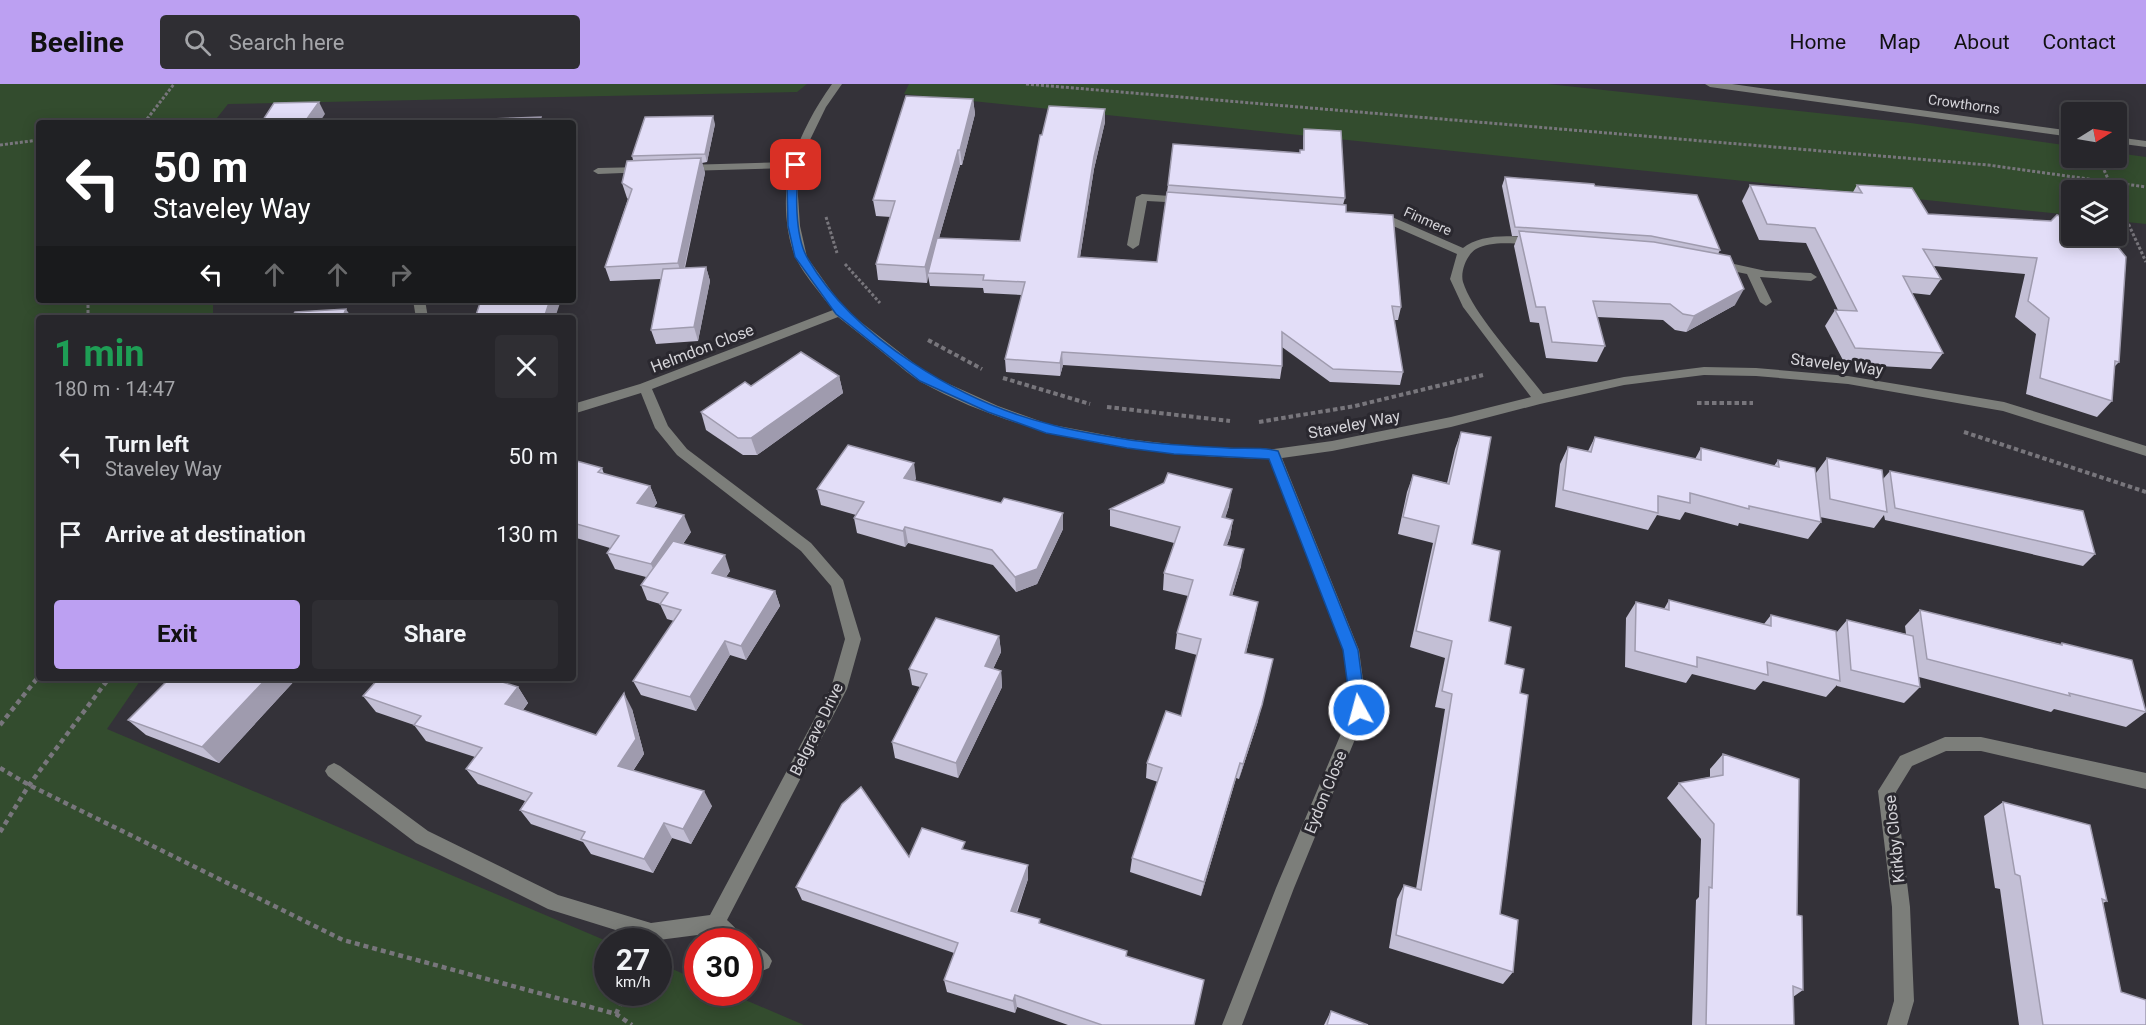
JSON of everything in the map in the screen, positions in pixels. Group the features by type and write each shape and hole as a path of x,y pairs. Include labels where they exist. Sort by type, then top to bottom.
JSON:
{"street":[{"name":"Staveley Way","path":"837,84 821,107 803,144 792,181 794,226 801,257 840,312 924,378 993,409 1046,428 1127,444 1185,451 1274,454 1332,446 1451,422 1540,399 1624,381 1704,371 1837,379 2004,406 2146,452"},
{"name":"Crowthorns","path":"1710,84 2061,132"},
{"path":"2127,141 2146,144"},
{"path":"598,171 796,165"},
{"path":"1133,245 1142,197 1201,201"},
{"name":"Finmere","path":"1366,214 1388,219 1464,253"},
{"name":"Finmere","path":"1540,399 1467,304 1456,279 1464,253 1475,244 1514,241 1547,243"},
{"path":"1701,261 1766,275 1811,277"},
{"path":"1751,271 1766,302"},
{"name":"Helmdon Close","path":"576,408 645,387 840,312"},
{"name":"Belgrave Drive","path":"645,387 662,428 682,452 806,547 838,584 853,639 839,689 716,924"},
{"name":"Eydon Close","path":"1232,1025 1359,710 1351,650 1274,454"},
{"name":"Kirkby Close","path":"1897,1025 1904,1001 1901,908 1887,791 1906,761 1945,744 1981,744 2146,781"},
{"path":"334,771 422,837 555,903 651,932 716,924 721,928"}],"path":[{"path":"146,120 174,84"},
{"path":"1026,84 1988,165 2095,180"},
{"path":"0,145 36,140"},
{"path":"2127,184 2146,187"},
{"path":"826,215 838,256 884,308"},
{"path":"2127,221 2146,262"},
{"path":"918,335 987,371"},
{"path":"1252,423 1356,406 1516,367"},
{"path":"996,376 1097,406 1240,422"},
{"path":"1686,403 1757,404"},
{"path":"1962,431 2146,492"},
{"path":"0,725 36,680"},
{"path":"0,832 28,785 107,681"},
{"path":"0,768 28,785 343,940 616,1014 632,1025"},
{"path":"616,1014 619,1006"}],"green space":[{"path":"0,84 807,84 797,92 228,104 215,120 36,120 36,303 213,303 213,315 36,315 36,681 140,681 107,729 594,936 594,1006 672,1006 672,969 684,974 684,1006 759,1006 804,1025 0,1025"},
{"path":"909,84 1548,84 1911,123 2061,145 2061,168 2127,168 2127,154 2146,157 2146,224 2127,222 2127,180 2061,180 2061,214 904,94"}],"building":[{"path":"906,96 973,99 925,267 876,264 895,201 873,200"},
{"path":"319,102 306,120 263,120 274,103"},
{"path":"1049,106 1105,109 1094,157 1078,257 1157,262 1167,192 1346,205 1346,212 1393,215 1401,307 1392,306 1403,372 1333,369 1282,332 1282,366 1062,352 1060,363 1005,359 1025,282 983,280 984,275 928,273 937,238 1020,241 1040,135 1042,135"},
{"path":"713,116 705,154 632,156 645,117"},
{"path":"541,117 540,120 490,119"},
{"path":"1304,129 1341,131 1345,198 1168,185 1173,144 1300,153 1300,150 1304,150"},
{"path":"701,158 678,263 605,267 632,189 622,183 627,161"},
{"path":"1505,177 1697,195 1720,250 1651,236 1515,227"},
{"path":"1750,185 1862,193 1857,185 1912,188 1928,214 2051,221 2057,215 2061,217 2061,246 2117,246 2126,257 2119,362 2115,361 2112,401 2040,378 2049,318 2028,301 2037,258 1923,249 1941,279 1903,276 1943,353 1855,348 1835,310 1857,311 1815,228 1767,224"},
{"path":"1519,231 1654,242 1730,256 1744,289 1694,316 1683,314 1670,304 1593,301 1605,346 1552,342 1545,307 1536,307"},
{"path":"706,267 694,327 651,330 663,269"},
{"path":"480,303 549,303 545,315 476,315"},
{"path":"346,309 343,315 293,315 295,312"},
{"path":"801,352 839,376 751,438 738,438 701,412 745,382 751,386"},
{"path":"1461,432 1491,437 1472,544 1500,551 1489,621 1511,627 1505,664 1524,669 1520,693 1528,695 1500,914 1518,920 1513,972 1396,935 1404,885 1421,890 1452,694 1442,691 1452,641 1416,631 1439,526 1403,517 1413,475 1449,484"},
{"path":"1595,437 1701,460 1701,448 1779,467 1778,460 1815,468 1821,522 1749,506 1749,509 1690,493 1690,503 1658,496 1658,513 1563,490 1568,447 1591,452"},
{"path":"848,445 914,463 904,478 1001,503 1004,498 1063,513 1037,569 1015,577 992,550 905,527 903,531 854,518 864,502 817,489"},
{"path":"1827,458 1882,470 1887,512 1830,499"},
{"path":"576,461 602,468 598,472 650,486 637,503 684,515 651,564 607,553 619,536 576,524"},
{"path":"1890,471 2083,511 2095,554 1895,508"},
{"path":"1168,473 1232,489 1222,517 1233,520 1224,545 1244,549 1230,595 1258,602 1245,653 1273,659 1262,705 1243,764 1240,763 1204,882 1132,858 1162,768 1147,763 1166,711 1181,716 1201,639 1177,633 1193,580 1164,573 1180,527 1110,509 1164,483"},
{"path":"673,541 725,555 712,573 775,591 741,646 725,641 690,697 633,681 681,610 660,604 668,593 641,585"},
{"path":"1669,600 1771,626 1771,615 1836,631 1840,681 1767,662 1768,675 1697,657 1697,667 1635,651 1636,602 1669,610"},
{"path":"1920,610 2132,660 2146,712 2069,693 2070,696 1927,659"},
{"path":"936,618 999,636 985,666 1001,671 956,763 892,742 927,674 909,669"},
{"path":"1847,620 1913,636 1920,687 1851,670"},
{"path":"167,681 264,681 202,747 128,720"},
{"path":"376,681 499,681 518,687 505,704 596,735 624,693 636,739 618,766 704,791 683,829 664,823 644,859 581,839 585,832 520,810 532,793 466,769 482,748 414,725 421,716 363,696"},
{"path":"1723,754 1799,779 1797,915 1802,916 1803,990 1793,986 1794,1025 1706,1025 1709,887 1712,888 1714,824 1679,783 1723,775"},
{"path":"861,787 909,857 922,828 965,842 962,849 1028,865 1011,911 1040,919 1039,923 1127,951 1126,956 1204,980 1194,1025 1102,1025 1015,995 1013,1001 944,980 958,943 796,887 842,804"},
{"path":"2003,802 2090,825 2107,901 2102,899 2121,992 2146,1000 2146,1025 2043,1025 2020,876 2015,874"},
{"path":"1331,1011 1368,1025 1327,1025"}],"route":[{"path":"796,165 792,181 794,226 801,257 840,312 924,378 993,409 1046,428 1127,444 1197,452 1274,454 1351,650 1359,710"}]}
